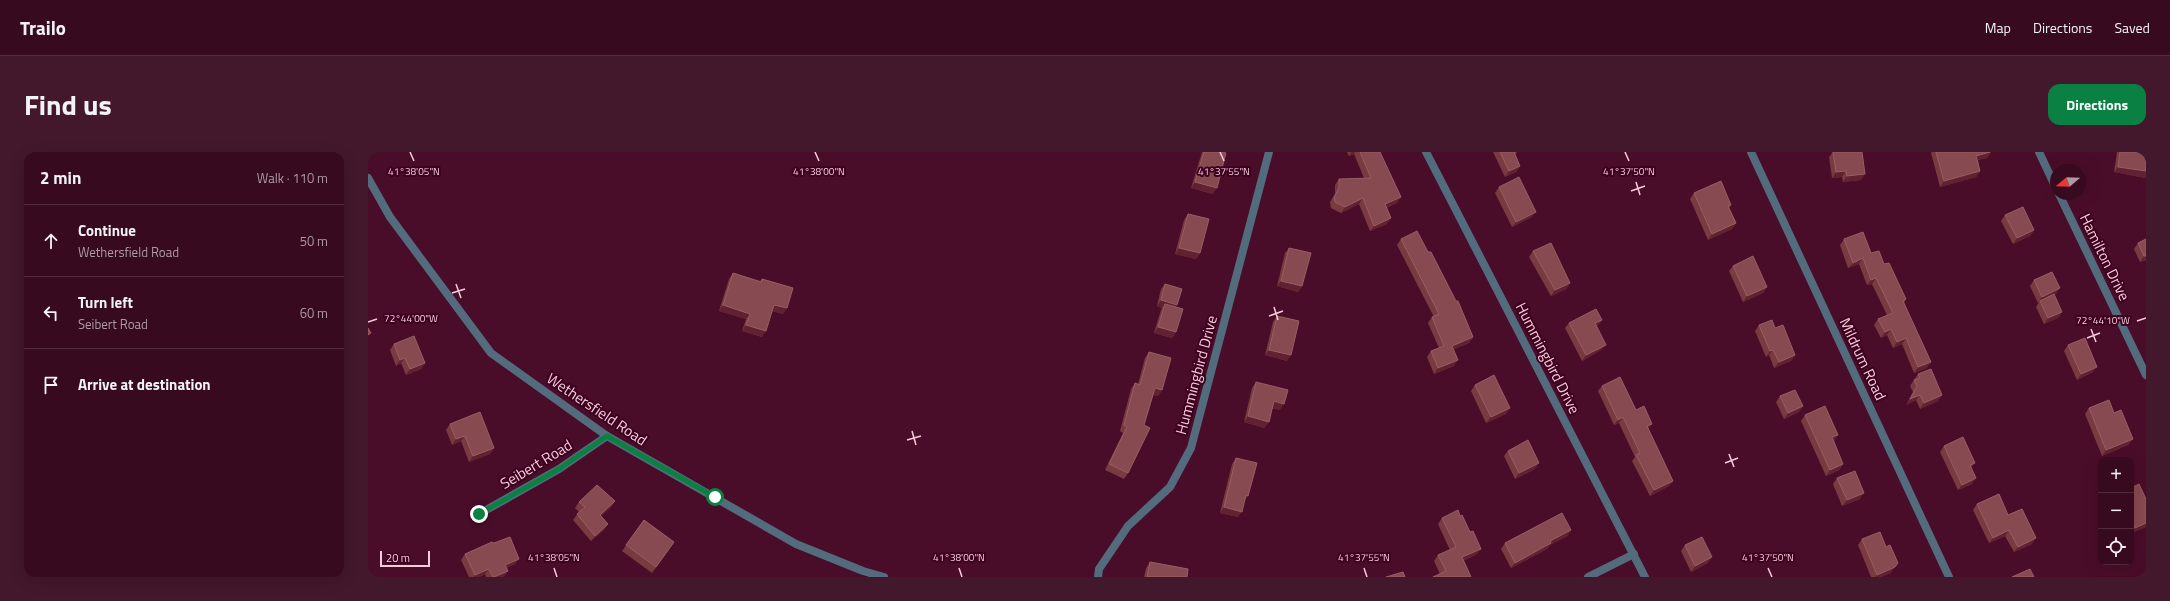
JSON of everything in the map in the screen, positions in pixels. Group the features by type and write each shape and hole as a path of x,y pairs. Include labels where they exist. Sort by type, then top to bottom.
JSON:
{"street":[{"name":"Hummingbird Drive","path":"1098,577 1099,569 1128,526 1170,488 1191,448 1268,152"},
{"name":"Hummingbird Drive","path":"1426,152 1645,577"},
{"name":"Mildrum Road","path":"1751,152 1949,577"},
{"path":"2039,152 2050,175"},
{"name":"Wethersfield Road","path":"368,178 390,217 491,353 607,436 796,544 884,577"},
{"name":"Hamilton Drive","path":"2062,200 2146,375"},
{"name":"Seibert Road","path":"479,514 559,469 607,436"},
{"path":"1588,577 1634,554"}],"building":[{"path":"1204,152 1226,153 1217,188 1195,182"},
{"path":"1360,152 1380,152 1401,197 1385,204 1391,218 1374,226 1363,198 1345,207 1335,202 1334,197 1339,188 1339,179 1371,178"},
{"path":"1500,152 1514,152 1520,166 1509,171"},
{"path":"1833,152 1862,152 1865,174 1847,176 1846,171 1836,172"},
{"path":"1936,152 1990,152 1976,156 1980,171 1944,181"},
{"path":"2120,152 2146,152 2146,171 2118,167"},
{"path":"1519,177 1536,212 1516,222 1499,187"},
{"path":"1721,181 1731,205 1728,206 1736,223 1712,234 1694,193"},
{"path":"2023,207 2034,230 2017,238 2005,215"},
{"path":"1188,214 1209,219 1200,253 1179,248"},
{"path":"1417,231 1428,252 1431,252 1456,301 1458,301 1473,337 1452,346 1458,360 1438,368 1431,351 1444,346 1432,317 1439,314 1401,239"},
{"path":"1863,232 1871,253 1879,251 1884,264 1889,263 1906,299 1903,301 1931,362 1918,367 1906,338 1897,342 1891,329 1885,332 1878,319 1893,313 1876,278 1871,280 1863,258 1853,263 1844,239"},
{"path":"2146,239 2146,256 2144,256 2138,243"},
{"path":"1551,243 1570,283 1555,290 1533,251"},
{"path":"1289,248 1311,253 1302,286 1281,281"},
{"path":"1753,256 1767,287 1747,296 1733,266"},
{"path":"2052,272 2060,288 2042,297 2034,280"},
{"path":"733,273 761,282 762,279 793,288 787,308 774,305 766,331 746,325 750,314 723,305"},
{"path":"1165,284 1182,289 1177,305 1161,300"},
{"path":"2054,294 2062,312 2048,318 2040,301"},
{"path":"1165,304 1183,309 1176,332 1158,327"},
{"path":"1596,309 1602,320 1595,323 1606,345 1586,355 1569,323"},
{"path":"1277,316 1299,321 1291,355 1269,350"},
{"path":"1772,320 1775,328 1783,325 1795,355 1779,362 1773,350 1770,351 1759,325"},
{"path":"368,328 371,333 368,335"},
{"path":"414,336 425,363 410,369 405,358 400,360 394,344"},
{"path":"2085,338 2097,367 2081,374 2068,345"},
{"path":"1149,352 1171,358 1162,390 1155,388 1144,425 1150,428 1128,473 1109,464 1127,427 1124,425 1135,383 1140,385"},
{"path":"1931,369 1942,395 1924,403 1920,395 1910,399 1917,386 1914,380 1920,378 1918,374"},
{"path":"1494,375 1510,408 1491,417 1475,385"},
{"path":"1620,377 1636,410 1644,406 1652,424 1647,426 1673,481 1654,490 1636,455 1640,453 1623,417 1618,420 1602,386"},
{"path":"1256,382 1288,390 1284,404 1274,401 1269,422 1248,416"},
{"path":"1795,390 1803,406 1788,413 1780,396"},
{"path":"2109,400 2114,413 2121,410 2133,439 2106,450 2089,408"},
{"path":"1825,406 1838,435 1832,437 1843,464 1830,470 1805,415"},
{"path":"480,412 494,448 473,456 465,436 456,439 450,424"},
{"path":"1963,437 1975,463 1970,465 1976,478 1962,485 1944,446"},
{"path":"1528,440 1539,463 1519,473 1508,451"},
{"path":"1236,458 1257,463 1242,512 1224,507"},
{"path":"1855,471 1864,493 1847,500 1837,478"},
{"path":"2139,484 2146,499 2146,523 2135,528 2134,526 2134,486"},
{"path":"597,485 615,501 600,515 608,524 595,536 577,514 585,507 579,502"},
{"path":"1999,494 2008,515 2022,509 2036,538 2018,547 2009,530 1993,538 1977,504"},
{"path":"1458,510 1470,532 1473,531 1481,549 1462,557 1471,577 1433,577 1446,571 1438,555 1456,547 1442,518"},
{"path":"1562,513 1571,530 1515,563 1505,543"},
{"path":"644,520 674,542 656,567 626,545"},
{"path":"1880,532 1886,547 1890,545 1898,563 1895,567 1877,575 1862,539"},
{"path":"510,537 519,559 505,565 508,571 493,577 489,569 475,575 465,554 492,542 494,543"},
{"path":"1702,537 1712,557 1695,566 1685,545"},
{"path":"1150,562 1188,569 1187,577 1147,577"},
{"path":"2030,569 2034,577 2012,577"},
{"path":"1403,572 1405,577 1386,577"}],"route":[{"path":"479,514 559,469 607,436 715,497"}]}
